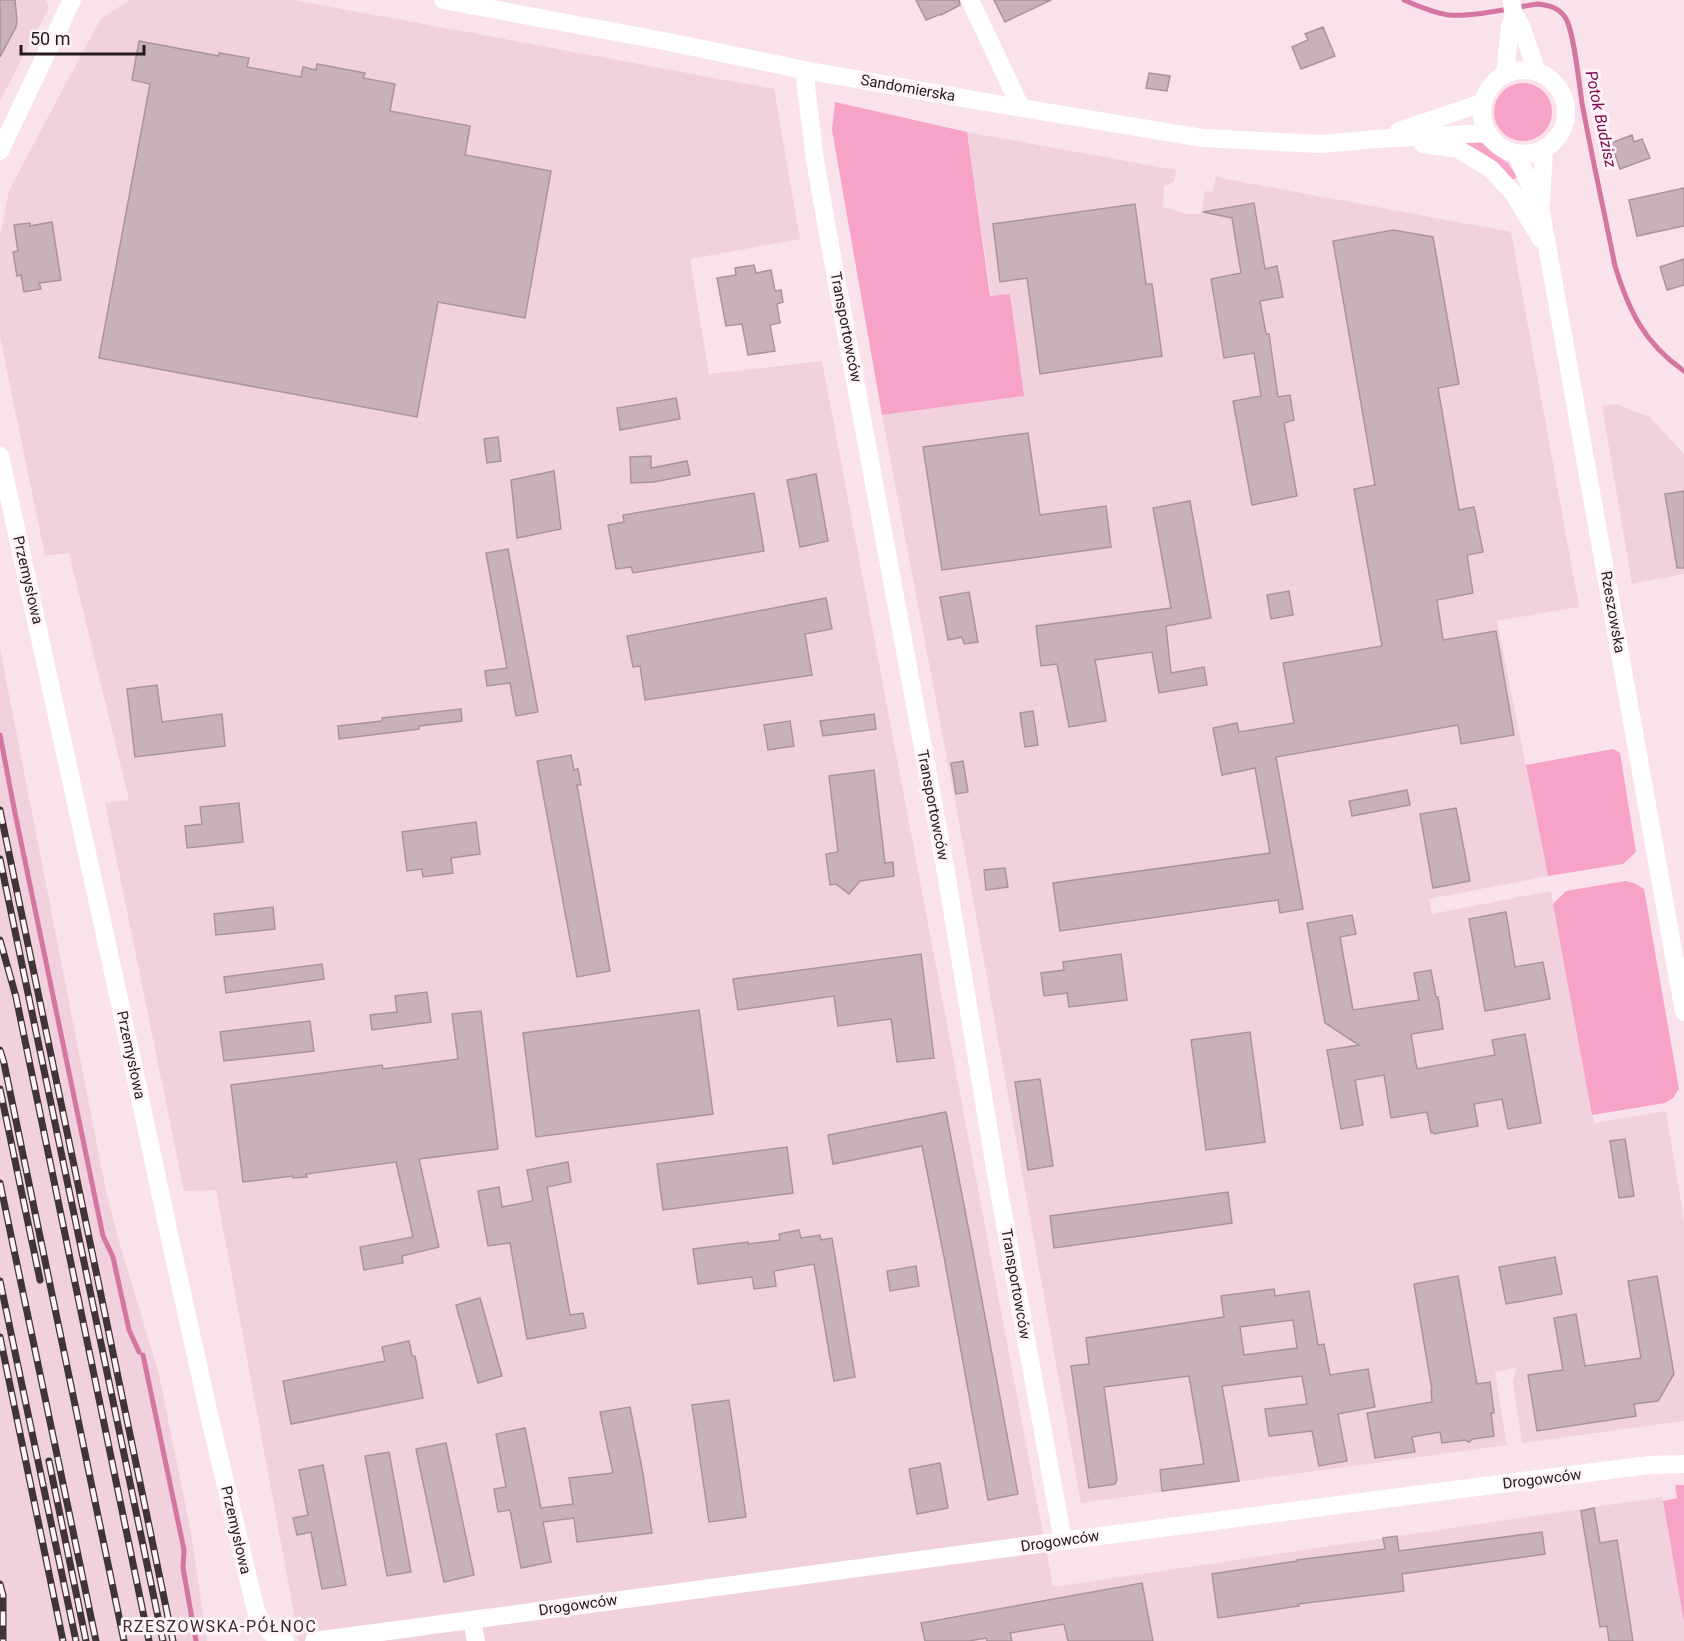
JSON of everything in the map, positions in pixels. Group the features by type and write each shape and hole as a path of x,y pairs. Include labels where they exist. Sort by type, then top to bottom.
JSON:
{"street":[{"path":"0,152 72,0"},
{"name":"Sandomierska","path":"443,0 664,41 804,70 1202,138 1320,144 1376,139"},
{"path":"970,0 1021,108"},
{"path":"1512,8 1521,26 1537,72"},
{"path":"1505,74 1512,8"},
{"name":"Transportowców","path":"804,70 815,160 945,867 997,1180 1063,1541"},
{"path":"1527,70 1537,72 1555,84 1561,93 1565,103 1564,125 1560,135 1544,150 1531,154 1517,154 1500,147 1487,133 1481,113 1482,103 1487,91 1505,74 1527,70"},
{"path":"1376,139 1482,103"},
{"path":"1376,139 1487,133"},
{"path":"1376,139 1458,149 1491,169 1515,194 1547,248"},
{"name":"Rzeszowska","path":"1544,150 1541,212 1684,1012"},
{"name":"Rzeszowska","path":"1517,154 1541,212"},
{"name":"Przemysłowa","path":"0,456 234,1522 256,1611 267,1628 285,1641"},
{"name":"Drogowców","path":"1649,1466 1684,1453"},
{"name":"Drogowców","path":"471,1620 1063,1541 1649,1466 1684,1464"},
{"path":"314,1641 471,1620 476,1641"}],"shaded area":[{"path":"0,0 45,0 49,7 0,101"},
{"path":"129,0 294,0 774,89 800,239 690,259 709,374 822,361 1053,1587 1662,1497 1684,1622 1684,1641 299,1641 216,1190 184,1191 105,803 129,800 69,553 45,556 0,337 0,237 9,190 100,20"},
{"path":"1517,83 1529,83 1544,91 1552,106 1552,118 1544,133 1529,141 1517,141 1502,133 1494,118 1494,106 1502,91"},
{"path":"835,102 967,132 990,296 1010,294 1024,396 882,415 832,130"},
{"path":"967,132 1176,170 1174,182 1164,186 1163,207 1186,214 1201,214 1205,191 1213,192 1216,177 1511,232 1579,607 1497,621 1548,876 1429,899 1432,914 1551,891 1594,1123 1666,1111 1684,1222 1684,1421 1522,1443 1513,1383 1516,1368 1495,1372 1507,1445 1081,1503 962,838 882,415 1024,396 1010,294 991,296"},
{"path":"1465,139 1479,141 1508,163 1517,177 1512,180 1465,147"},
{"path":"1616,404 1650,417 1684,454 1684,574 1632,584 1602,406"},
{"path":"0,649 106,1191 159,1375 191,1533 207,1641 0,1641"},
{"path":"1613,749 1620,753 1636,852 1623,864 1548,876 1526,765"},
{"path":"1625,881 1644,889 1679,1089 1673,1098 1665,1103 1592,1115 1553,904 1566,891"},
{"path":"1675,1485 1684,1485 1684,1622 1663,1501 1677,1498"}],"building":[{"path":"0,0 15,0 17,21 0,57"},
{"path":"916,0 959,0 960,5 926,20"},
{"path":"994,0 1051,0 1005,22"},
{"path":"1323,27 1335,56 1301,69 1292,47 1308,40 1305,34"},
{"path":"139,41 219,56 219,53 249,58 247,67 301,77 303,67 316,70 317,64 365,73 363,78 395,84 390,111 470,126 465,155 551,171 525,318 438,302 417,417 99,358 150,84 132,80"},
{"path":"1149,73 1170,76 1167,91 1146,88"},
{"path":"1632,135 1634,142 1642,139 1650,158 1620,169 1611,143"},
{"path":"1684,188 1684,226 1637,236 1629,200"},
{"path":"1254,203 1265,269 1277,266 1283,297 1260,301 1266,334 1269,334 1278,397 1290,395 1294,420 1284,423 1297,496 1252,505 1233,401 1261,396 1254,353 1224,358 1211,279 1241,273 1232,218 1203,212"},
{"path":"1135,204 1146,284 1152,284 1162,356 1040,374 1027,278 1000,282 993,224"},
{"path":"52,222 61,280 39,283 41,289 24,292 21,275 17,276 13,252 18,251 14,225 30,223 30,226"},
{"path":"1393,230 1433,237 1459,384 1438,388 1459,510 1474,507 1483,552 1467,555 1473,593 1437,600 1443,640 1496,631 1514,735 1461,744 1458,725 1276,757 1303,909 1280,913 1278,900 1060,931 1053,883 1270,853 1255,768 1222,775 1213,728 1237,723 1239,732 1294,723 1283,663 1382,646 1354,489 1375,485 1333,241"},
{"path":"1684,259 1684,285 1667,290 1660,267"},
{"path":"754,265 756,273 771,270 775,291 781,290 783,302 777,304 780,323 770,325 775,351 748,355 742,324 726,326 717,278 736,275 735,268"},
{"path":"676,398 680,419 620,430 617,408"},
{"path":"1028,433 1040,515 1106,506 1111,547 942,570 923,447"},
{"path":"498,437 501,461 487,463 484,439"},
{"path":"651,456 651,468 687,461 690,475 654,482 631,483 630,457"},
{"path":"554,471 561,529 517,538 511,480"},
{"path":"816,474 828,541 800,547 787,480"},
{"path":"1684,491 1684,568 1677,568 1665,494"},
{"path":"754,493 764,551 633,573 631,567 616,569 608,525 624,522 623,515"},
{"path":"1190,501 1211,618 1166,626 1171,673 1204,667 1207,685 1159,693 1152,652 1095,660 1106,721 1069,727 1057,664 1041,666 1036,626 1171,608 1153,508"},
{"path":"508,549 538,712 516,716 510,683 487,686 485,671 507,668 486,553"},
{"path":"1289,591 1293,615 1271,619 1267,595"},
{"path":"969,592 978,642 964,644 962,637 948,640 940,597"},
{"path":"826,598 832,629 805,634 812,675 645,700 640,666 633,667 627,636"},
{"path":"157,685 162,722 222,714 225,746 135,757 127,689"},
{"path":"461,709 462,721 339,739 338,726 382,721 382,718"},
{"path":"1033,711 1038,745 1025,747 1020,713"},
{"path":"874,714 876,729 823,736 820,721"},
{"path":"790,721 794,746 768,750 764,725"},
{"path":"571,755 574,770 578,769 581,785 577,785 610,971 577,977 537,761"},
{"path":"963,761 968,792 956,794 951,763"},
{"path":"874,770 885,863 893,862 894,876 860,881 849,894 836,884 830,885 826,854 838,852 829,776"},
{"path":"1407,790 1410,805 1352,816 1349,801"},
{"path":"239,803 243,842 187,848 185,826 202,824 200,807"},
{"path":"1456,808 1470,881 1433,888 1420,814"},
{"path":"476,822 480,854 451,858 453,873 423,877 422,869 407,871 402,832"},
{"path":"1005,868 1008,887 986,890 984,870"},
{"path":"273,907 275,929 216,935 214,914"},
{"path":"1506,912 1515,967 1543,962 1550,999 1485,1011 1469,919"},
{"path":"1352,915 1356,934 1340,937 1353,1010 1419,1000 1414,973 1431,970 1443,1029 1411,1034 1417,1069 1495,1055 1492,1040 1525,1034 1541,1123 1508,1129 1502,1099 1474,1104 1478,1126 1434,1134 1431,1133 1427,1112 1391,1118 1384,1075 1355,1080 1363,1125 1341,1129 1327,1050 1359,1045 1325,1023 1307,923"},
{"path":"921,954 934,1058 897,1062 891,1019 838,1026 834,996 738,1010 733,979"},
{"path":"1121,954 1127,1000 1069,1007 1067,993 1044,996 1041,973 1064,970 1063,962"},
{"path":"322,964 324,979 226,993 224,977"},
{"path":"427,992 431,1022 372,1030 370,1015 397,1012 395,996"},
{"path":"699,1010 713,1114 536,1137 523,1033"},
{"path":"481,1011 498,1149 419,1159 439,1247 402,1256 403,1263 364,1270 360,1247 413,1237 396,1162 306,1174 307,1177 293,1178 293,1176 243,1182 231,1085 382,1065 383,1069 458,1059 452,1014"},
{"path":"310,1021 314,1051 224,1061 220,1032"},
{"path":"1250,1032 1265,1142 1206,1150 1191,1040"},
{"path":"1040,1079 1053,1166 1028,1170 1015,1082"},
{"path":"946,1112 1018,1494 988,1500 922,1146 833,1164 828,1135"},
{"path":"1625,1139 1634,1196 1619,1198 1610,1141"},
{"path":"787,1147 793,1193 663,1210 657,1164"},
{"path":"568,1162 571,1182 547,1187 570,1315 583,1313 586,1328 527,1339 510,1243 488,1246 478,1191 499,1187 502,1207 533,1201 527,1170"},
{"path":"1228,1192 1232,1223 1054,1248 1050,1216"},
{"path":"799,1230 801,1238 820,1235 821,1240 832,1238 855,1377 834,1381 814,1264 774,1271 776,1286 754,1289 752,1277 698,1284 693,1249 780,1240 779,1234"},
{"path":"1555,1257 1562,1294 1506,1304 1499,1267"},
{"path":"916,1266 919,1286 890,1291 887,1271"},
{"path":"1458,1276 1477,1384 1490,1382 1494,1436 1473,1439 1469,1442 1465,1440 1442,1443 1440,1432 1412,1437 1415,1452 1375,1458 1367,1413 1432,1402 1432,1390 1414,1284"},
{"path":"1657,1276 1674,1374 1658,1401 1634,1404 1636,1416 1537,1431 1528,1375 1563,1370 1554,1318 1576,1314 1585,1366 1641,1358 1628,1281"},
{"path":"1274,1289 1275,1296 1309,1291 1318,1345 1324,1344 1330,1375 1368,1369 1375,1407 1338,1414 1347,1461 1319,1466 1312,1431 1269,1436 1265,1409 1307,1404 1302,1376 1222,1386 1239,1481 1162,1491 1160,1470 1204,1464 1189,1376 1104,1387 1117,1480 1115,1484 1089,1488 1071,1366 1089,1364 1086,1338 1224,1317 1221,1296","holes":["1293,1320 1297,1348 1244,1355 1240,1327"]},
{"path":"480,1298 502,1376 478,1383 456,1305"},
{"path":"409,1341 412,1356 415,1356 423,1398 291,1424 283,1381 385,1361 382,1347"},
{"path":"729,1400 746,1517 709,1522 692,1405"},
{"path":"630,1407 652,1533 577,1542 574,1518 543,1522 551,1562 521,1568 510,1510 498,1512 494,1489 506,1487 496,1434 525,1428 541,1508 573,1504 569,1478 613,1473 600,1412"},
{"path":"446,1443 474,1575 444,1582 416,1449"},
{"path":"389,1452 411,1572 387,1576 365,1456"},
{"path":"940,1463 948,1508 917,1514 909,1469"},
{"path":"323,1465 346,1585 322,1589 311,1532 297,1535 293,1518 308,1515 299,1470"},
{"path":"1594,1508 1600,1543 1617,1540 1633,1641 1609,1641 1607,1626 1600,1627 1581,1511"},
{"path":"1542,1532 1545,1554 1402,1574 1404,1591 1298,1604 1299,1606 1218,1618 1212,1574 1385,1549 1383,1538 1397,1536 1399,1551"},
{"path":"1142,1583 1153,1641 1068,1641 1064,1624 1010,1633 1012,1641 987,1641 986,1638 969,1641 925,1641 921,1623"}],"waterway":[{"name":"Potok Budzisz","path":"1404,0 1431,11 1449,15 1481,13 1537,4 1552,7 1565,17 1574,45 1582,103 1620,282 1632,312 1648,337 1658,349 1684,371"},
{"path":"0,735 103,1236 113,1257 129,1330 139,1352"},
{"path":"143,1355 184,1550 183,1568 196,1641"}],"railway":[{"path":"0,810 173,1641"},
{"path":"0,859 163,1641"},
{"path":"0,940 16,997 149,1641"},
{"path":"0,1050 124,1641"},
{"path":"0,1089 40,1280"},
{"path":"0,1183 96,1641"},
{"path":"0,1281 76,1641"},
{"path":"0,1337 63,1641"},
{"path":"49,1461 86,1641"},
{"path":"0,1584 3,1595 3,1641"}],"district":[{"name":"RZESZOWSKA-PÓŁNOC","path":"220,1626"}]}
